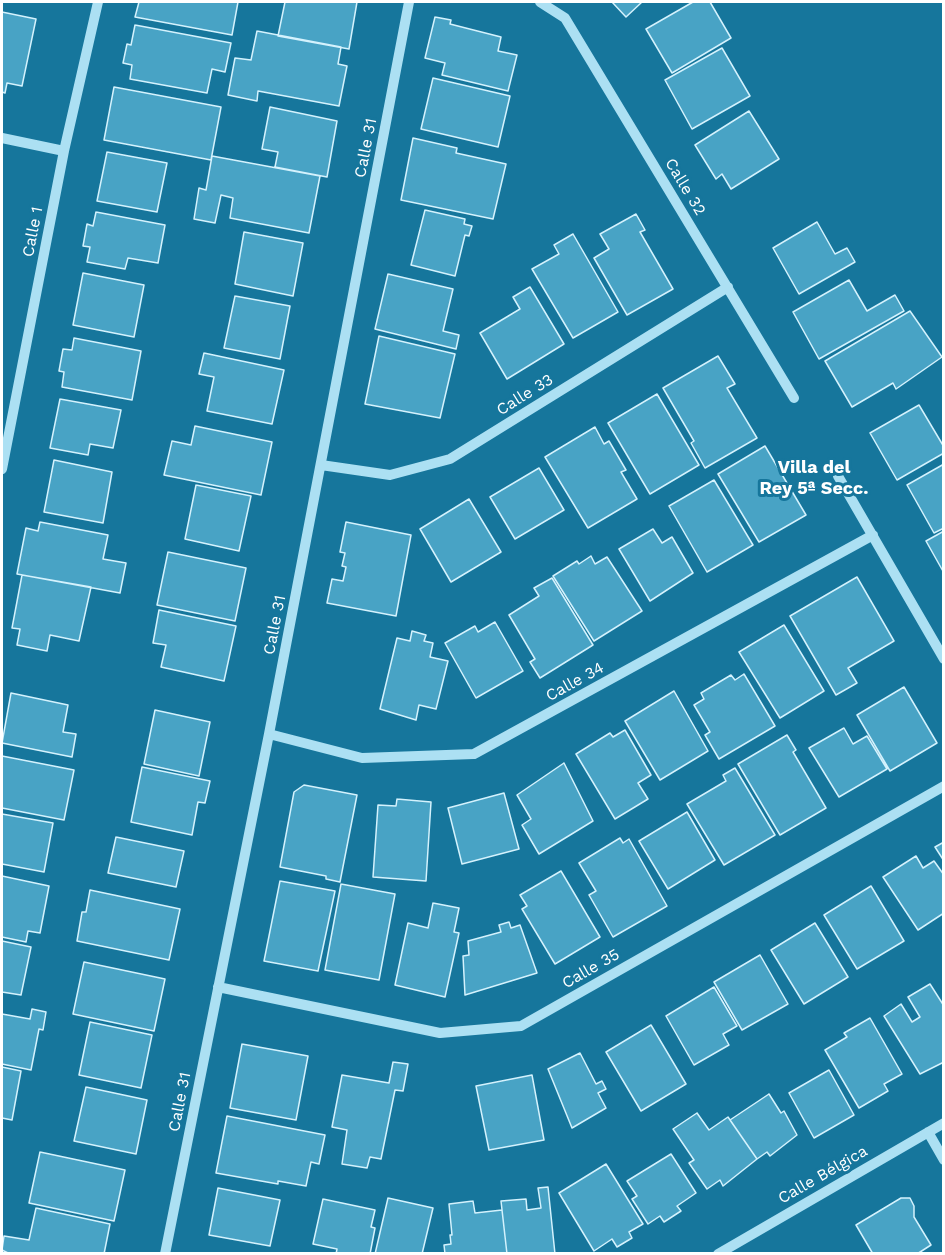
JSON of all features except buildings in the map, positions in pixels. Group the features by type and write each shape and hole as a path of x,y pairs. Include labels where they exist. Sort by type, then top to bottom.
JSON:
{"street":[{"name":"Calle 1","path":"2,469 3,448 64,151 98,2"},
{"name":"Calle 31","path":"165,1254 269,734 409,2"},
{"name":"Calle 32","path":"540,2 566,18 794,398"},
{"path":"2,138 64,151"},
{"name":"Calle 33","path":"321,465 390,475 450,459 728,287"},
{"path":"838,476 944,659"},
{"name":"Calle 34","path":"269,734 362,758 474,754 873,535"},
{"name":"Calle 35","path":"218,987 440,1033 521,1026 944,786"},
{"name":"Calle Bélgica","path":"718,1254 944,1123"},
{"path":"928,1132 944,1160"}],"district":[{"name":"Villa del Rey 5ª Secc.","path":"814,478"}]}
